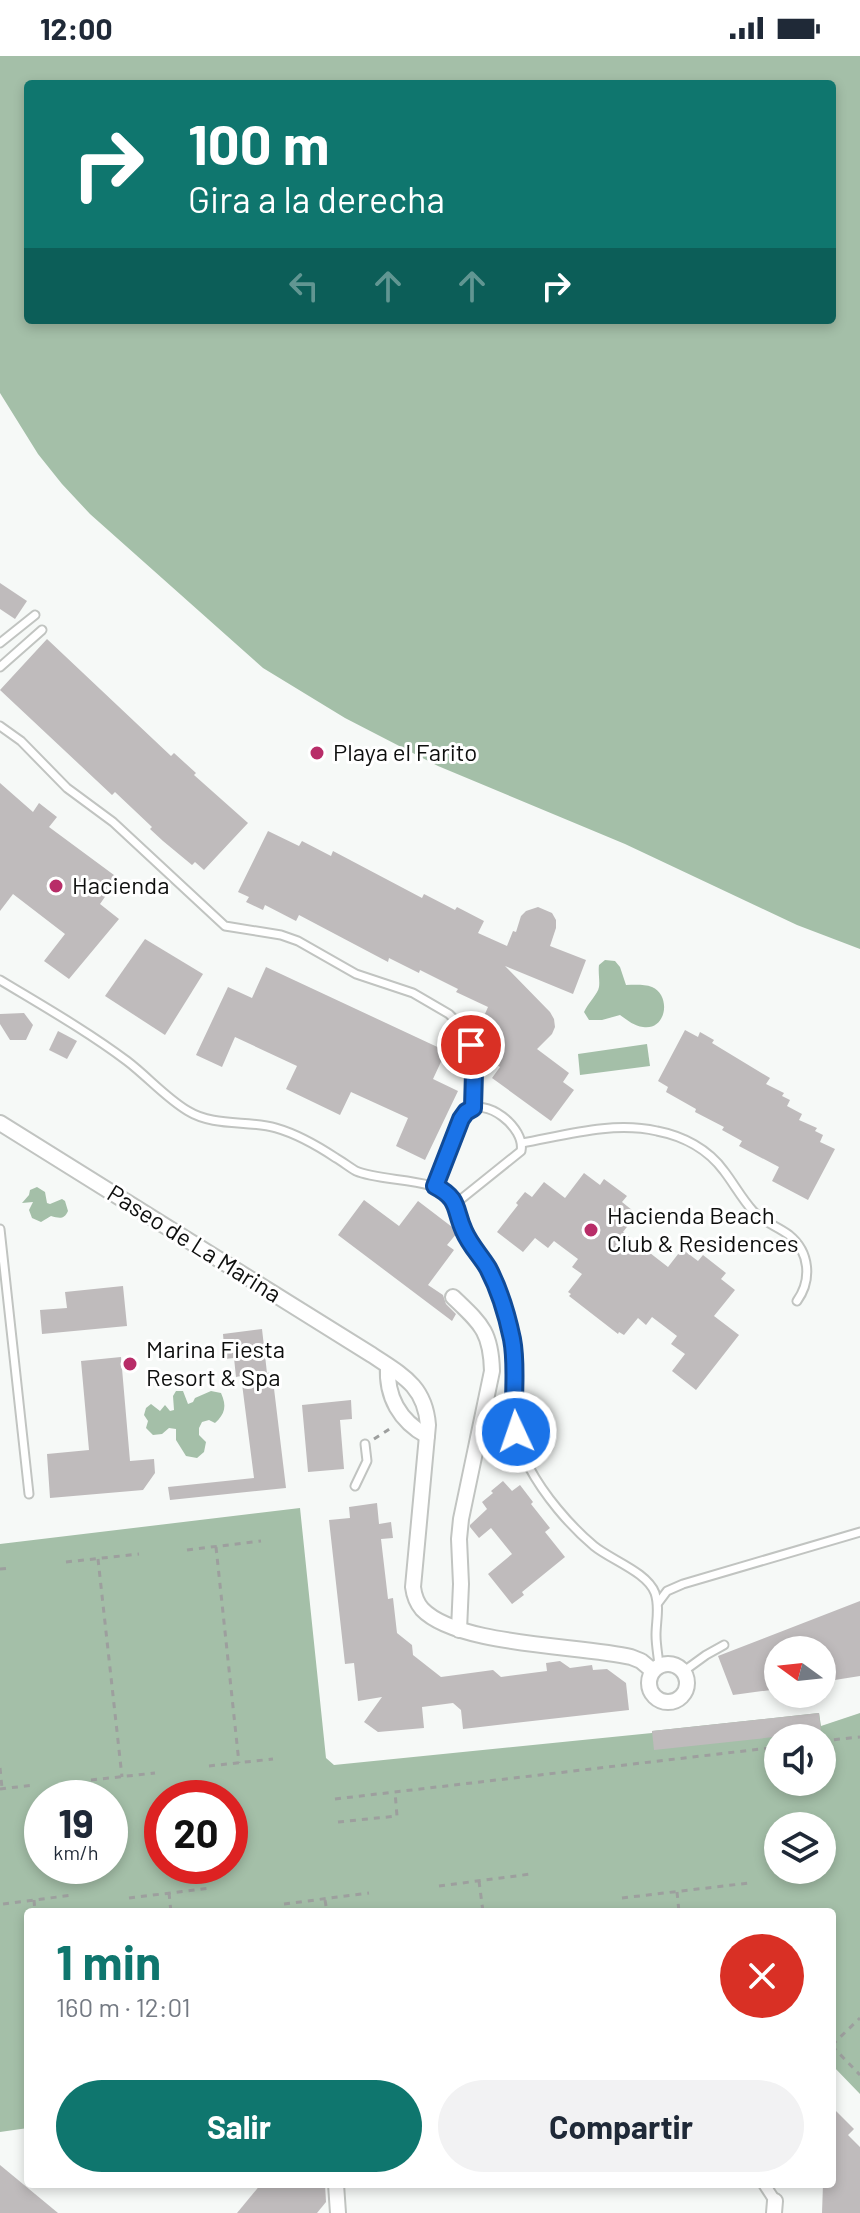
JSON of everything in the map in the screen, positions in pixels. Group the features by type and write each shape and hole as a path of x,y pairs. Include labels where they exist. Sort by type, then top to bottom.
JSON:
{"street":[{"name":"Paseo de La Marina","path":"0,1123 408,1380 421,1396 427,1415 413,1592 417,1602 429,1615 459,1630 484,1636 625,1656 656,1668 673,1664 684,1671"},
{"path":"453,1297 482,1327 490,1349 492,1371 461,1519 459,1630"},
{"path":"388,1366 387,1382 396,1408 414,1429 427,1436"},
{"path":"656,1668 649,1682 650,1690 657,1699 667,1702 684,1695 688,1684 684,1671"},
{"path":"336,2188 338,2213"},
{"path":"766,2188 774,2207"}],"lane":[{"path":"0,643 35,615"},
{"path":"0,667 42,630"},
{"path":"0,726 21,741 67,788 113,822 225,926 281,935 298,941 356,974 413,993 449,1014 462,1027 471,1045 473,1108"},
{"path":"0,980 83,1030 195,1115 277,1128 359,1172 382,1179 435,1186 449,1194 464,1232 487,1267 503,1305 515,1360 515,1421 519,1443 529,1466 547,1494 584,1537 648,1582 654,1591 657,1605 656,1668"},
{"path":"435,1186 466,1112 473,1108 487,1109 505,1118 518,1132 521,1151 455,1204"},
{"path":"522,1143 632,1127 667,1133 698,1147 716,1161 757,1215 790,1236 801,1249 807,1279 797,1301"},
{"path":"0,1229 29,1494"},
{"path":"355,1486 367,1461 365,1444"},
{"path":"657,1605 667,1591 683,1584 860,1532"},
{"path":"684,1671 724,1645"}],"path":[{"path":"365,1444 404,1419"},
{"path":"187,1550 261,1541"},
{"path":"216,1547 239,1763"},
{"path":"66,1562 139,1554"},
{"path":"98,1559 122,1777"},
{"path":"0,1569 10,1568"},
{"path":"836,1740 860,1737"},
{"path":"335,1799 764,1749"},
{"path":"209,1766 273,1759"},
{"path":"0,1768 1,1789 24,1786"},
{"path":"91,1780 155,1773"},
{"path":"338,1822 397,1816 395,1792"},
{"path":"439,1886 531,1874"},
{"path":"479,1881 482,1908"},
{"path":"622,1898 749,1883"},
{"path":"129,1898 211,1888"},
{"path":"677,1892 679,1908"},
{"path":"169,1893 171,1908"},
{"path":"284,1904 369,1893"},
{"path":"3,1904 73,1895"},
{"path":"325,1898 326,1908"},
{"path":"34,1900 35,1908"},
{"path":"836,2042 860,2018"},
{"path":"836,2050 860,2075"}],"shaded area":[{"path":"0,56 860,56 860,949 797,925 625,844 438,766 345,718 263,668 90,514 38,454 0,393"},
{"path":"605,960 615,961 626,985 649,986 658,991 664,1012 657,1024 640,1026 620,1015 589,1020 584,1012 598,990 599,965"},
{"path":"647,1044 650,1066 580,1075 578,1054"},
{"path":"37,1187 45,1192 47,1203 65,1201 68,1211 65,1216 51,1216 41,1222 32,1218 29,1210 33,1202 22,1203 30,1190"},
{"path":"176,1391 183,1391 188,1404 211,1391 221,1393 223,1398 221,1416 215,1423 209,1420 202,1422 199,1428 199,1435 206,1442 204,1452 197,1458 186,1456 176,1440 176,1429 169,1428 162,1434 153,1435 146,1428 146,1408 151,1404 160,1411 165,1405 170,1411 174,1410 173,1396"},
{"path":"300,1508 326,1758 334,1765 819,1713 821,1724 764,1724 764,1796 836,1796 836,1724 827,1724 860,1713 860,2094 836,2069 836,1908 24,1908 24,2129 0,2132 0,1544"}],"building":[{"path":"0,583 27,601 15,619 0,609"},
{"path":"47,639 171,756 174,753 248,823 204,870 195,862 192,865 163,841 115,792 112,795 0,690"},
{"name":"Hacienda","path":"0,783 33,812 39,803 57,817 49,827 118,878 100,904 119,919 69,979 44,961 65,934 13,894 0,911"},
{"path":"268,831 299,846 302,841 331,856 333,851 422,898 424,894 455,910 457,907 484,921 478,933 507,946 526,911 538,907 552,913 556,928 550,946 586,960 573,994 505,966 554,1019 552,1034 537,1049 569,1073 563,1082 574,1090 551,1121 492,1078 500,1067 490,1060 498,1050 478,1030 488,1007 420,970 419,973 389,958 388,962 299,915 296,921 265,905 263,910 246,902 249,897 238,892"},
{"path":"145,939 203,974 165,1035 105,996"},
{"path":"266,967 446,1051 433,1079 458,1091 425,1160 396,1146 408,1118 351,1092 340,1115 286,1089 297,1066 235,1037 222,1067 196,1055 228,987 252,998"},
{"path":"24,1013 33,1025 26,1040 10,1040 0,1024 0,1014"},
{"path":"685,1030 698,1037 700,1032 714,1040 712,1043 770,1078 766,1084 784,1093 782,1096 790,1100 787,1106 802,1114 799,1120 817,1128 815,1131 823,1135 820,1142 835,1149 808,1200 772,1181 779,1167 739,1146 742,1141 666,1092 668,1087 658,1081"},
{"path":"58,1031 77,1041 67,1059 49,1050"},
{"path":"584,1173 600,1185 604,1179 627,1196 622,1202 637,1214 623,1232 668,1267 682,1249 698,1261 703,1255 726,1273 721,1279 735,1290 714,1316 739,1335 696,1390 672,1371 685,1354 671,1344 677,1336 652,1317 646,1325 638,1318 624,1335 618,1334 569,1296 571,1294 568,1292 582,1274 572,1267 578,1259 554,1241 548,1248 535,1238 523,1252 497,1232 525,1192 532,1197 544,1182 565,1198"},
{"path":"364,1200 399,1226 418,1201 456,1230 457,1233 447,1245 454,1250 428,1285 443,1295 446,1304 456,1314 452,1321 338,1235"},
{"path":"123,1286 127,1326 42,1334 40,1310 67,1308 65,1292"},
{"path":"262,1329 267,1373 272,1372 286,1488 170,1500 168,1487 254,1478 241,1376 236,1377 234,1358 225,1359 223,1334"},
{"path":"121,1357 130,1461 154,1459 155,1473 143,1490 50,1498 47,1454 89,1450 81,1361"},
{"path":"351,1400 352,1419 340,1420 344,1469 308,1472 302,1405"},
{"path":"503,1481 512,1491 520,1485 550,1528 545,1532 565,1557 512,1604 488,1574 512,1554 491,1528 479,1538 470,1527 487,1509 482,1502"},
{"path":"377,1503 379,1524 391,1522 393,1538 381,1539 388,1599 393,1598 397,1633 412,1645 413,1655 441,1677 493,1670 501,1677 547,1671 546,1663 560,1661 570,1668 592,1665 593,1670 607,1669 626,1683 629,1710 463,1729 461,1710 453,1703 422,1707 424,1728 378,1732 364,1722 382,1697 358,1701 354,1663 345,1664 329,1520 350,1518 349,1507"},
{"path":"860,1601 860,1676 836,1680 836,1636 770,1636"},
{"path":"764,1638 764,1691 733,1695 718,1656"},
{"path":"819,1713 820,1724 764,1724 764,1738 654,1750 652,1731"},
{"path":"836,2111 854,2129 848,2135 860,2147 860,2213 822,2213 823,2188 836,2188"},
{"path":"0,2165 24,2188 58,2213 0,2213"},
{"path":"258,2188 325,2188 326,2202 317,2213 237,2213"}],"place":[{"name":"Playa el Farito","path":"317,753"},
{"name":"Hacienda","path":"56,886"},
{"name":"Hacienda Beach Club & Residences","path":"591,1230"},
{"name":"Marina Fiesta Resort & Spa","path":"130,1364"}],"route":[{"path":"471,1045 473,1108 461,1119 435,1186 453,1199 464,1232 487,1267 503,1305 515,1360 516,1432"}]}
